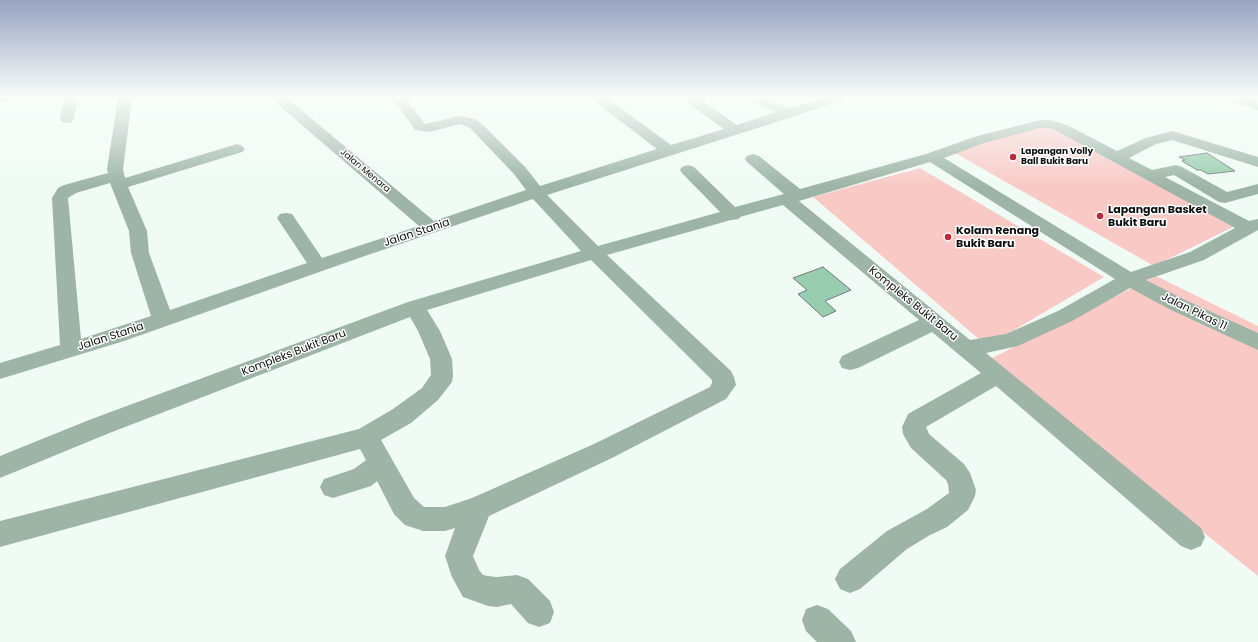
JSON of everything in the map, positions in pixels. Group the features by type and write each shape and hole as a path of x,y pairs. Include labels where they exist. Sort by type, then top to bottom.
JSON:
{"street":[{"path":"121,128 115,169 138,231 140,253 163,320"},
{"name":"Jalan Menara","path":"314,128 432,228"},
{"path":"366,437 404,506 415,516 423,519 445,519 478,508 603,450 718,393 724,385 723,377 594,253 544,202 520,170 476,128"},
{"path":"639,128 669,151"},
{"name":"Jalan Stania","path":"0,371 163,320 538,192 742,128"},
{"name":"Kompleks Bukit Baru","path":"0,467 98,427 415,307 594,253 792,198 927,158 979,140 1025,128"},
{"name":"Kompleks Bukit Baru","path":"1062,128 1116,158 1253,226"},
{"path":"1116,158 1151,141 1172,134 1258,162"},
{"path":"71,350 60,198 64,192 70,189 118,180 237,150"},
{"name":"Jalan Pikas 11","path":"927,158 1125,283 1178,305 1258,342"},
{"path":"753,159 777,178 792,198"},
{"path":"688,170 733,215"},
{"path":"1150,175 1176,170 1225,198 1258,189"},
{"name":"Kompleks Bukit Baru","path":"792,198 934,322 966,348 1010,341 1065,316 1138,276 1197,256 1253,226"},
{"path":"286,218 318,266"},
{"path":"0,534 366,437 402,416 430,394 440,382 442,375 441,359 429,331 415,307"},
{"path":"850,362 934,322"},
{"path":"966,348 1191,537"},
{"path":"850,579 897,540 937,518 958,502 962,496 963,490 961,481 955,472 920,441 915,434 914,427 917,421 996,374"},
{"path":"333,487 362,478 381,463"},
{"path":"478,508 459,556 462,567 469,580 474,587 488,591 496,592 517,589 539,612"},
{"path":"817,620 840,642"}],"shaded area":[{"path":"1025,128 1058,128 1233,227 1154,266 948,149"},
{"name":"Kolam Renang Bukit Baru","path":"920,168 1104,277 987,346 813,197"},
{"path":"1156,276 1258,326 1258,576 988,360"}],"building":[{"path":"1207,153 1235,171 1208,174 1201,170 1197,170 1182,161 1185,160 1179,157"},
{"path":"823,267 851,290 825,301 836,311 823,317 798,294 807,290 793,278"}],"place":[{"name":"Lapangan Volly Ball Bukit Baru","path":"1013,157"},
{"name":"Lapangan Basket Bukit Baru","path":"1100,216"},
{"name":"Kolam Renang Bukit Baru","path":"948,237"}]}
